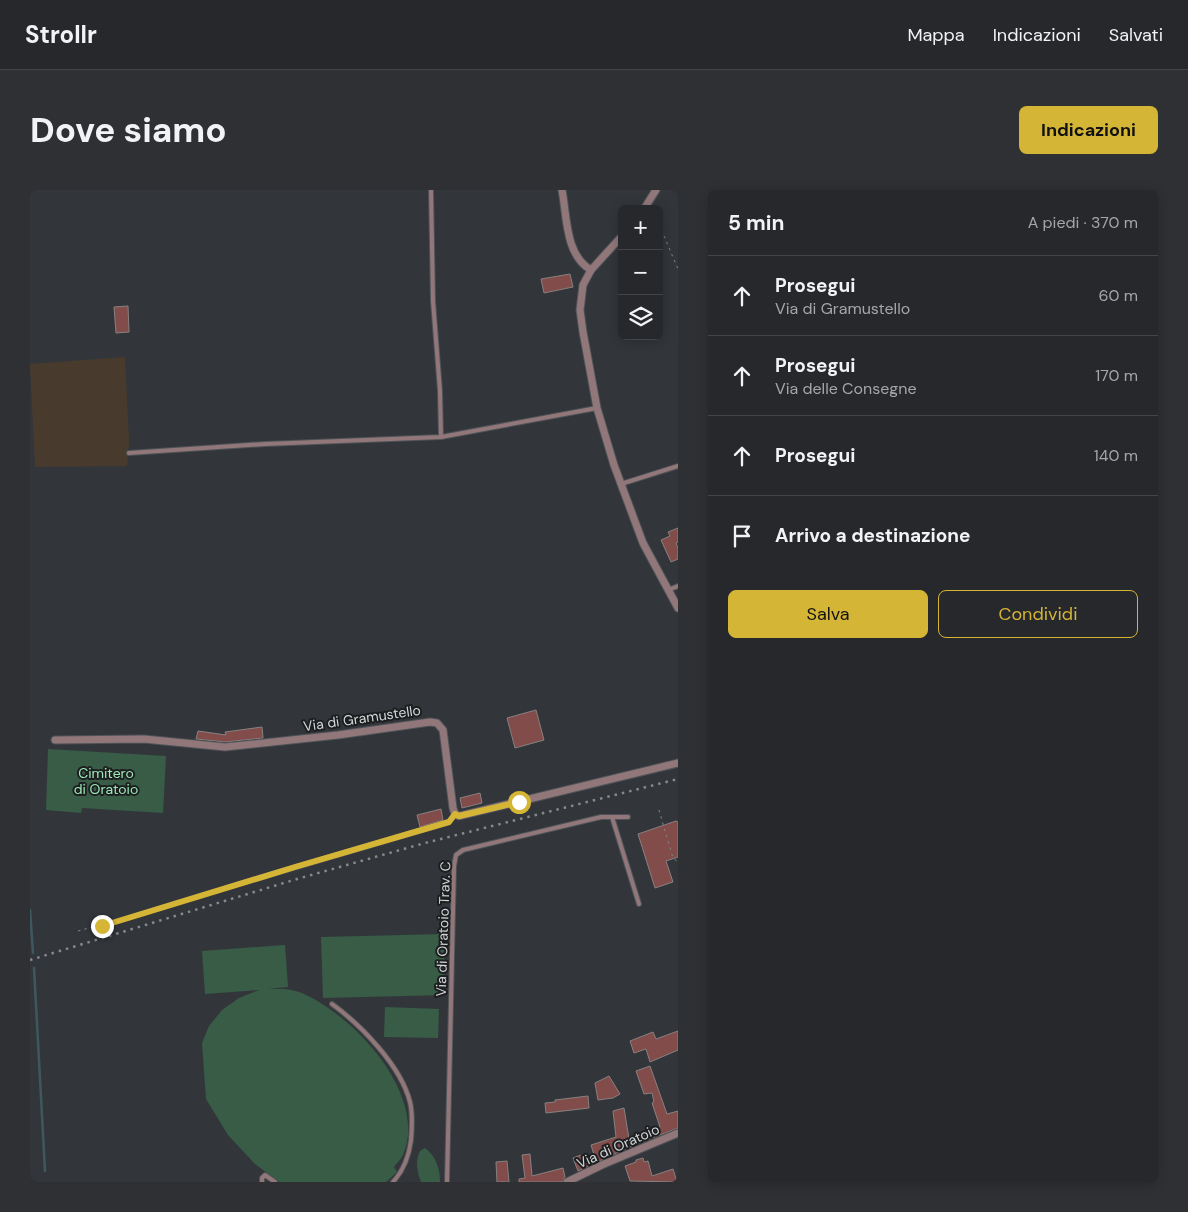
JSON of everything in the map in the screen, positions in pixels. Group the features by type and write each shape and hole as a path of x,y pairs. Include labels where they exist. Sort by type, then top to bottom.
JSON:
{"street":[{"path":"562,190 571,243 580,262 591,270"},
{"path":"646,205 652,192"},
{"path":"618,240 591,270 583,285 580,310 597,408 621,484 642,543 678,608"},
{"name":"Via di Gramustello","path":"55,740 144,739 225,747 338,735 430,722 437,723 444,730 455,814"},
{"path":"455,814 459,816 678,763"},
{"name":"Via di Oratoio","path":"567,1182 604,1164 678,1133"}],"lane":[{"path":"432,190 433,301 440,391 441,437"},
{"path":"129,453 265,444 441,437 597,408"},
{"path":"621,484 678,466"},
{"path":"668,590 678,586"},
{"path":"259,878 449,822 455,814"},
{"name":"Via di Oratoio Trav. C","path":"446,1182 454,866 456,855 463,850 601,817 628,817"},
{"path":"612,817 639,904"},
{"path":"332,1004 356,1022 370,1037 386,1057 408,1097 412,1119 410,1148 404,1167 394,1182"},
{"path":"262,1182 262,1178 265,1175 275,1182"}],"path":[{"path":"663,233 678,269"},
{"path":"659,810 674,858 678,862"},
{"path":"78,931 169,906 259,878"}],"shaded area":[{"path":"125,357 129,442 127,466 35,467 30,364"}],"green space":[{"name":"Cimitero di Oratoio","path":"48,749 166,756 163,813 82,808 81,813 46,810"},
{"path":"444,934 445,995 323,998 321,937"},
{"path":"285,945 288,987 268,989 287,989 299,992 319,1002 341,1017 362,1036 380,1058 395,1082 405,1107 408,1131 403,1155 394,1167 397,1172 386,1182 279,1182 255,1164 228,1135 206,1099 202,1043 209,1026 222,1010 239,998 259,990 205,994 202,951"},
{"path":"385,1007 439,1009 438,1038 384,1037"},
{"path":"425,1148 437,1163 440,1182 421,1182 417,1159 420,1151"}],"building":[{"path":"570,274 573,287 544,293 541,279"},
{"path":"128,306 129,332 116,333 114,307"},
{"path":"678,528 678,542 676,543 678,559 671,562 661,540 670,536 668,532"},
{"path":"536,710 544,740 515,748 507,718"},
{"path":"262,727 263,738 225,742 196,739 198,731 226,735 225,732"},
{"path":"480,793 482,803 462,808 460,798"},
{"path":"441,809 443,820 420,827 417,815"},
{"path":"676,821 678,822 678,857 666,861 673,882 655,888 638,834"},
{"path":"678,1031 678,1050 650,1062 646,1049 634,1053 630,1041 653,1032 656,1039"},
{"path":"650,1066 667,1114 678,1111 678,1128 634,1145 578,1171 573,1158 581,1155 583,1159 594,1155 591,1145 616,1137 613,1111 624,1108 629,1139 660,1127 652,1103 654,1102 652,1093 644,1094 636,1071"},
{"path":"609,1076 620,1094 613,1098 598,1100 595,1083"},
{"path":"588,1096 589,1108 546,1113 545,1103"},
{"path":"530,1154 532,1176 563,1168 565,1177 562,1182 519,1182 519,1179 525,1178 522,1155"},
{"path":"643,1158 644,1162 648,1161 652,1176 673,1169 677,1182 630,1181 625,1166"},
{"path":"507,1161 509,1182 497,1182 496,1162"}],"waterway":[{"path":"30,910 33,953"},
{"path":"34,968 45,1171"}],"railway":[{"path":"30,960 297,879 425,843 678,779"}],"route":[{"path":"102,926 449,822 455,814 459,816 519,802"}]}
